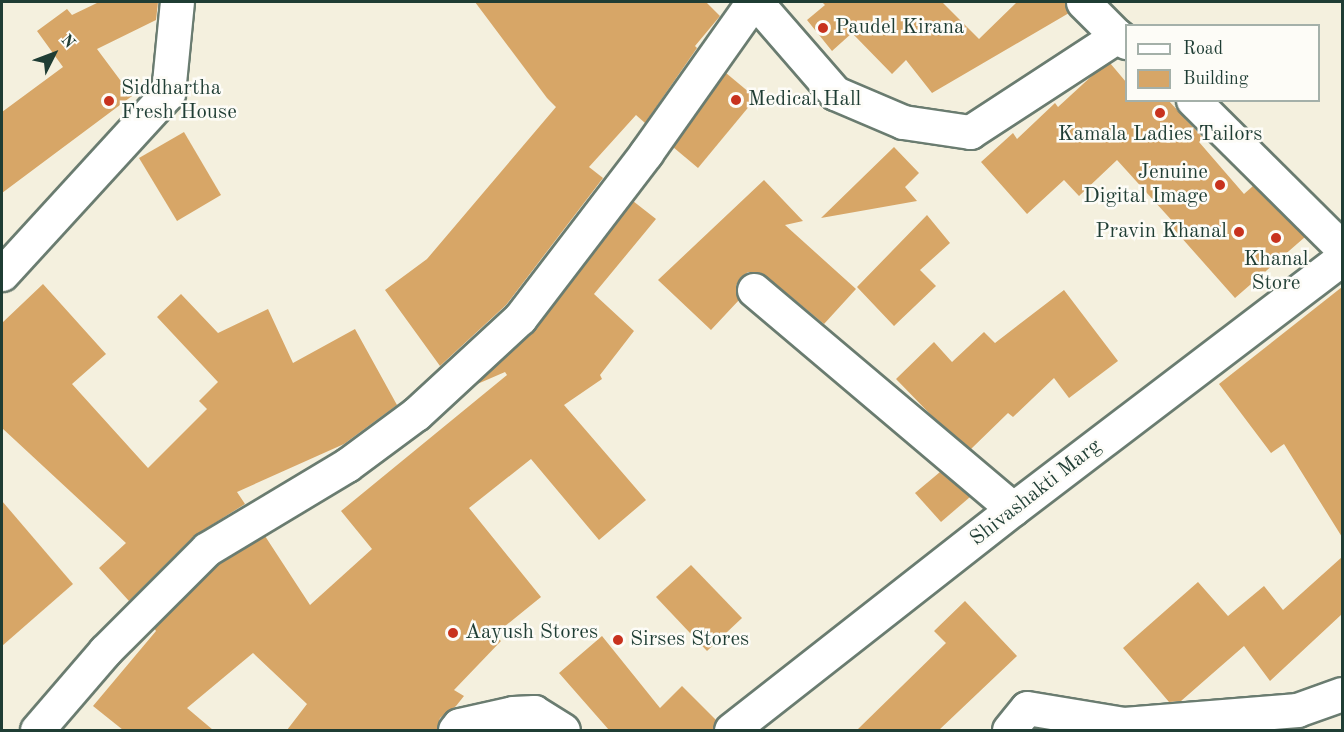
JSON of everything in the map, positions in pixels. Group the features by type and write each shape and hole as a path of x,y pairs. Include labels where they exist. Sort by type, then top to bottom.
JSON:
{"street":[{"path":"2,274 168,93 177,2"},
{"path":"37,730 105,651 207,549 347,465 416,414 520,318 646,153 754,2 835,93 903,122 970,132 1122,39 1083,2"},
{"path":"1195,102 1342,248"},
{"name":"Shivashakti Marg","path":"732,730 1013,509 1342,258"},
{"path":"754,290 1013,509"},
{"path":"1009,730 1027,708 1124,724 1297,710 1342,694"},
{"path":"455,730 459,725 513,713 534,712 563,730"}],"building":[{"path":"99,2 158,2 156,20 97,49 132,96 2,193 2,112 63,67 37,31 67,9 72,15"},
{"path":"475,2 706,2 720,16 695,46 697,48 645,123 636,115 589,167 603,178 506,305 440,366 385,290 427,259 556,107"},
{"path":"822,2 942,2 979,39 1017,2 1065,2 1069,13 932,93 906,60 892,74 852,33 832,51 807,20 825,5"},
{"path":"1110,63 1125,81 1125,102 1170,102 1203,138 1199,142 1244,194 1253,186 1305,237 1235,298 1172,227 1175,224 1117,160 1079,196 1064,180 1027,214 981,162 1013,133 1017,139 1055,103 1058,107 1095,73"},
{"path":"726,73 756,98 698,168 673,147"},
{"path":"184,132 221,195 177,221 139,158"},
{"path":"894,147 919,173 905,187 917,201 821,218"},
{"path":"764,180 803,221 785,225 856,289 824,324 766,276 758,272 748,272 740,278 736,286 739,300 711,330 658,280"},
{"path":"633,201 656,219 594,294 634,331 600,375 602,379 564,405 646,500 599,540 531,459 469,508 541,597 494,635 501,641 454,690 464,696 456,706 440,718 437,730 287,730 307,704 253,653 187,708 213,730 123,730 93,706 156,631 154,628 219,564 265,536 310,605 372,549 341,511 507,375 505,372 475,385 535,330"},
{"path":"927,215 950,243 920,270 936,286 894,326 857,287"},
{"path":"43,284 106,354 72,384 148,468 207,409 199,401 218,382 157,317 181,294 218,333 268,309 293,363 355,329 397,405 344,444 237,492 245,504 194,536 129,601 99,568 126,543 2,428 2,323"},
{"path":"1342,287 1342,537 1284,444 1271,453 1219,384"},
{"path":"1064,290 1118,361 1069,398 1054,378 1013,417 1008,413 971,449 931,415 896,379 934,342 952,362 984,332 995,343"},
{"path":"940,472 970,497 941,522 915,493"},
{"path":"2,501 73,584 2,646"},
{"path":"1342,557 1342,614 1270,681 1244,646 1181,701 1169,702 1123,648 1198,582 1228,616 1264,586 1283,610"},
{"path":"691,565 742,618 707,651 656,597"},
{"path":"965,601 1017,656 939,730 857,730 946,643 934,631"},
{"path":"602,636 660,708 682,686 716,720 713,730 609,730 559,673"}],"place":[{"name":"Paudel Kirana","path":"823,28"},
{"name":"Medical Hall","path":"736,100"},
{"name":"Siddhartha Fresh House","path":"109,101"},
{"name":"Kamala Ladies Tailors","path":"1160,113"},
{"name":"Jenuine Digital Image","path":"1220,185"},
{"name":"Pravin Khanal","path":"1239,232"},
{"name":"Khanal Store","path":"1276,238"},
{"name":"Aayush Stores","path":"453,633"},
{"name":"Sirses Stores","path":"618,640"}]}
